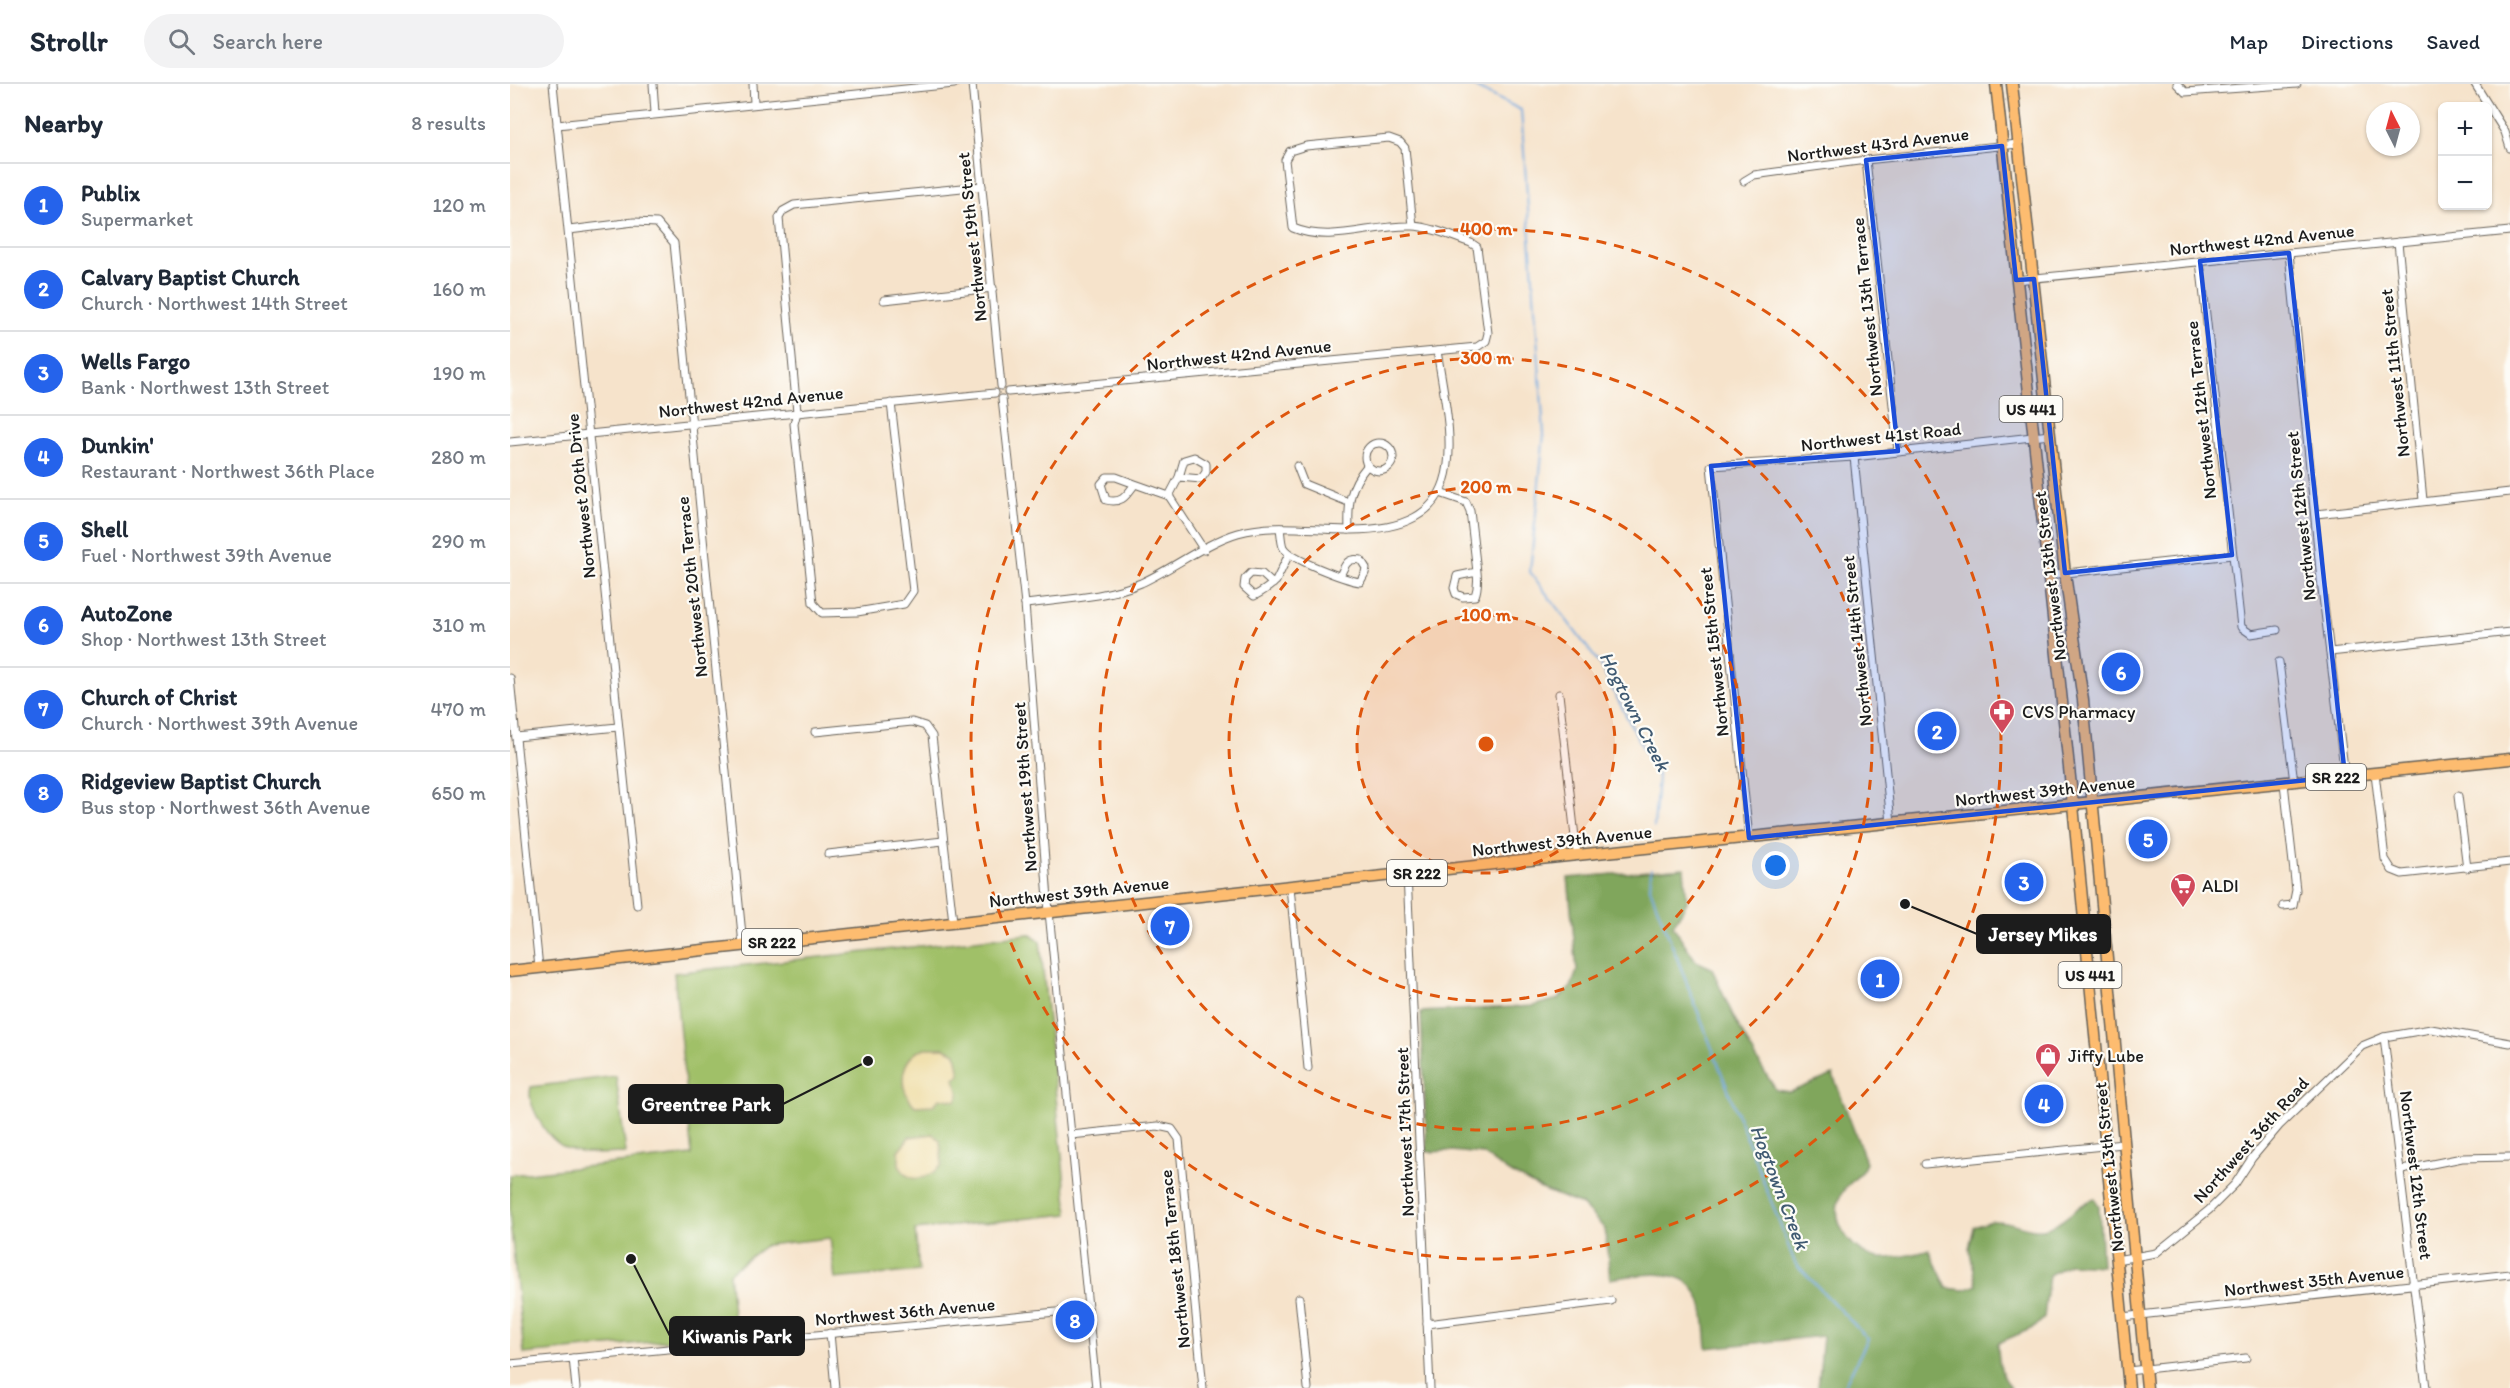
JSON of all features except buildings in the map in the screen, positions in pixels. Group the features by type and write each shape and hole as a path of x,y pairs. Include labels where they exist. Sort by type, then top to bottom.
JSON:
{"main road":[{"name":"Northwest 13th Street","path":"1996,84 2073,805 2129,1388"},
{"name":"Northwest 13th Street","path":"2012,84 2065,574 2083,700 2147,1388"},
{"name":"Northwest 39th Avenue","path":"510,971 1577,855 2092,804 2510,759"}],"street":[{"name":"Northwest 20th Drive","path":"553,84 637,905"},
{"path":"652,84 655,113"},
{"path":"753,84 754,103"},
{"path":"557,125 655,113 954,84"},
{"name":"Northwest 19th Street","path":"972,84 1001,386"},
{"path":"2176,84 2185,93 2297,84"},
{"path":"2475,84 2505,132 2510,148"},
{"path":"1389,138 1400,142 1405,148 1413,226 1327,234 1307,234 1293,228 1285,160 1290,152 1306,146 1389,138"},
{"name":"Northwest 43rd Avenue","path":"1744,181 1754,176 1866,160 2018,144"},
{"name":"Northwest 13th Terrace","path":"1866,160 1898,451"},
{"path":"891,403 913,591 904,604 857,612 822,613 813,603 794,424 797,412 778,227 783,211 794,205 982,186"},
{"name":"Northwest 20th Terrace","path":"569,230 634,222 657,223 674,243 743,945"},
{"name":"Northwest 42nd Avenue","path":"1008,392 1477,347 1486,341 1488,333 1477,247 1471,243 1413,226"},
{"name":"Northwest 42nd Avenue","path":"2016,280 2510,231"},
{"name":"Northwest 11th Street","path":"2398,242 2423,500"},
{"name":"Northwest 12th Street","path":"2289,253 2344,776"},
{"name":"Northwest 12th Terrace","path":"2200,261 2241,627 2251,634 2277,630"},
{"path":"884,300 993,288"},
{"path":"1025,604 1106,593 1139,583 1238,533 1280,528 1349,530 1394,527 1413,520 1425,511 1440,493 1449,470 1451,452 1437,351"},
{"path":"1001,386 1008,392 1002,399 995,393 1001,386"},
{"name":"Northwest 42nd Avenue","path":"510,442 995,393"},
{"name":"Northwest 19th Street","path":"1002,399 1025,604 1049,912 1096,1388"},
{"name":"Northwest 41st Road","path":"1714,466 1854,457 2050,435"},
{"path":"1349,530 1348,502 1357,478 1367,466 1365,452 1371,444 1381,443 1389,447 1393,460 1388,468 1375,471 1367,466"},
{"name":"Northwest 14th Street","path":"1854,457 1891,823"},
{"path":"1297,466 1304,484 1348,502"},
{"name":"Northwest 15th Street","path":"1714,466 1711,466 1712,488 1749,838"},
{"path":"1135,484 1124,499 1115,502 1106,500 1101,491 1101,483 1107,477 1116,477 1170,496 1204,550"},
{"path":"1170,496 1179,477"},
{"path":"2316,514 2423,500 2510,492"},
{"path":"1440,493 1466,502 1470,511 1477,572"},
{"path":"1280,528 1284,548 1289,554 1340,576"},
{"path":"1273,584 1289,554"},
{"path":"2048,575 2232,555"},
{"path":"2330,652 2510,632"},
{"path":"2279,662 2296,890 2293,905 2283,906"},
{"path":"510,678 539,968"},
{"path":"1559,694 1577,855"},
{"path":"815,732 912,722 925,726 932,736 953,922"},
{"path":"516,737 618,727"},
{"path":"2375,773 2383,844 2388,866 2402,874 2510,862"},
{"path":"2458,796 2467,868"},
{"path":"828,854 943,841"},
{"name":"Northwest 17th Street","path":"1407,874 1431,1388"},
{"path":"1290,886 1308,1068"},
{"name":"Northwest 36th Road","path":"2116,1260 2156,1253 2209,1210 2235,1184 2252,1158 2308,1096 2362,1046 2384,1037 2431,1029 2510,1043"},
{"name":"Northwest 12th Street","path":"2384,1037 2402,1170 2426,1388"},
{"name":"Northwest 18th Terrace","path":"1071,1135 1158,1126 1172,1129 1179,1139 1203,1388"},
{"path":"1925,1164 2123,1144"},
{"path":"2402,1170 2462,1158 2510,1157"},
{"name":"Northwest 35th Avenue","path":"2122,1317 2510,1274"},
{"path":"1299,1298 1308,1388"},
{"path":"1427,1324 1611,1301"},
{"name":"Northwest 36th Avenue","path":"510,1364 830,1333 1050,1315 1088,1309"},
{"path":"830,1333 835,1388"},
{"path":"573,1358 576,1388"},
{"path":"2128,1371 2246,1358"}],"highlighted area":[{"path":"2002,146 2016,280 2034,279 2065,573 2232,555 2200,261 2289,253 2345,776 1749,838 1711,466 1898,451 1866,160"}],"green space":[{"path":"1684,868 1687,902 1673,926 1696,961 1712,968 1741,1031 1776,1090 1790,1092 1833,1075 1866,1162 1861,1172 1841,1193 1837,1209 1841,1228 1853,1244 1869,1255 1879,1258 1904,1256 1929,1250 1947,1288 1964,1290 1977,1285 1969,1248 1974,1227 1994,1221 2035,1229 2047,1228 2054,1226 2088,1201 2095,1199 2099,1206 2102,1266 2069,1264 2049,1275 2044,1318 2035,1327 1998,1343 2000,1367 2011,1388 1818,1388 1823,1336 1707,1348 1703,1310 1694,1289 1677,1277 1666,1275 1610,1279 1605,1229 1582,1205 1539,1188 1507,1171 1483,1154 1451,1151 1427,1152 1421,1012 1533,1006 1558,999 1571,987 1577,971 1568,878"},
{"path":"1029,934 1040,941 1068,1214 915,1230 919,1271 835,1279 830,1238 766,1245 729,1273 735,1334 524,1354 510,1220 510,1175 692,1155 674,973"},
{"path":"616,1076 626,1153 599,1154 575,1151 555,1141 546,1131 533,1107 531,1087"}],"sand":[{"path":"925,1048 944,1048 956,1053 960,1075 954,1078 959,1094 956,1101 940,1098 934,1105 915,1106 909,1099 903,1082 906,1066 916,1053"},
{"path":"933,1134 940,1140 942,1165 925,1177 908,1176 899,1164 899,1151 909,1137"}],"waterway":[{"name":"Hogtown Creek","path":"1469,84 1521,110 1544,434 1530,572 1599,663 1658,777 1654,827"},
{"name":"Hogtown Creek","path":"1651,869 1650,888 1795,1263 1868,1339 1843,1388"}],"place":[{"name":"AutoZone","path":"2121,672"},
{"name":"Calvary Baptist Church","path":"1937,731"},
{"name":"CVS Pharmacy","path":"2002,735"},
{"name":"Shell","path":"2148,839"},
{"name":"Wells Fargo","path":"2024,882"},
{"name":"Jersey Mikes","path":"1905,904"},
{"name":"ALDI","path":"2183,909"},
{"name":"Church of Christ","path":"1170,926"},
{"name":"Publix","path":"1880,979"},
{"name":"Greentree Park","path":"868,1061"},
{"name":"Jiffy Lube","path":"2048,1079"},
{"name":"Dunkin'","path":"2044,1104"},
{"name":"Kiwanis Park","path":"631,1259"},
{"name":"Ridgeview Baptist Church","path":"1075,1320"}]}
